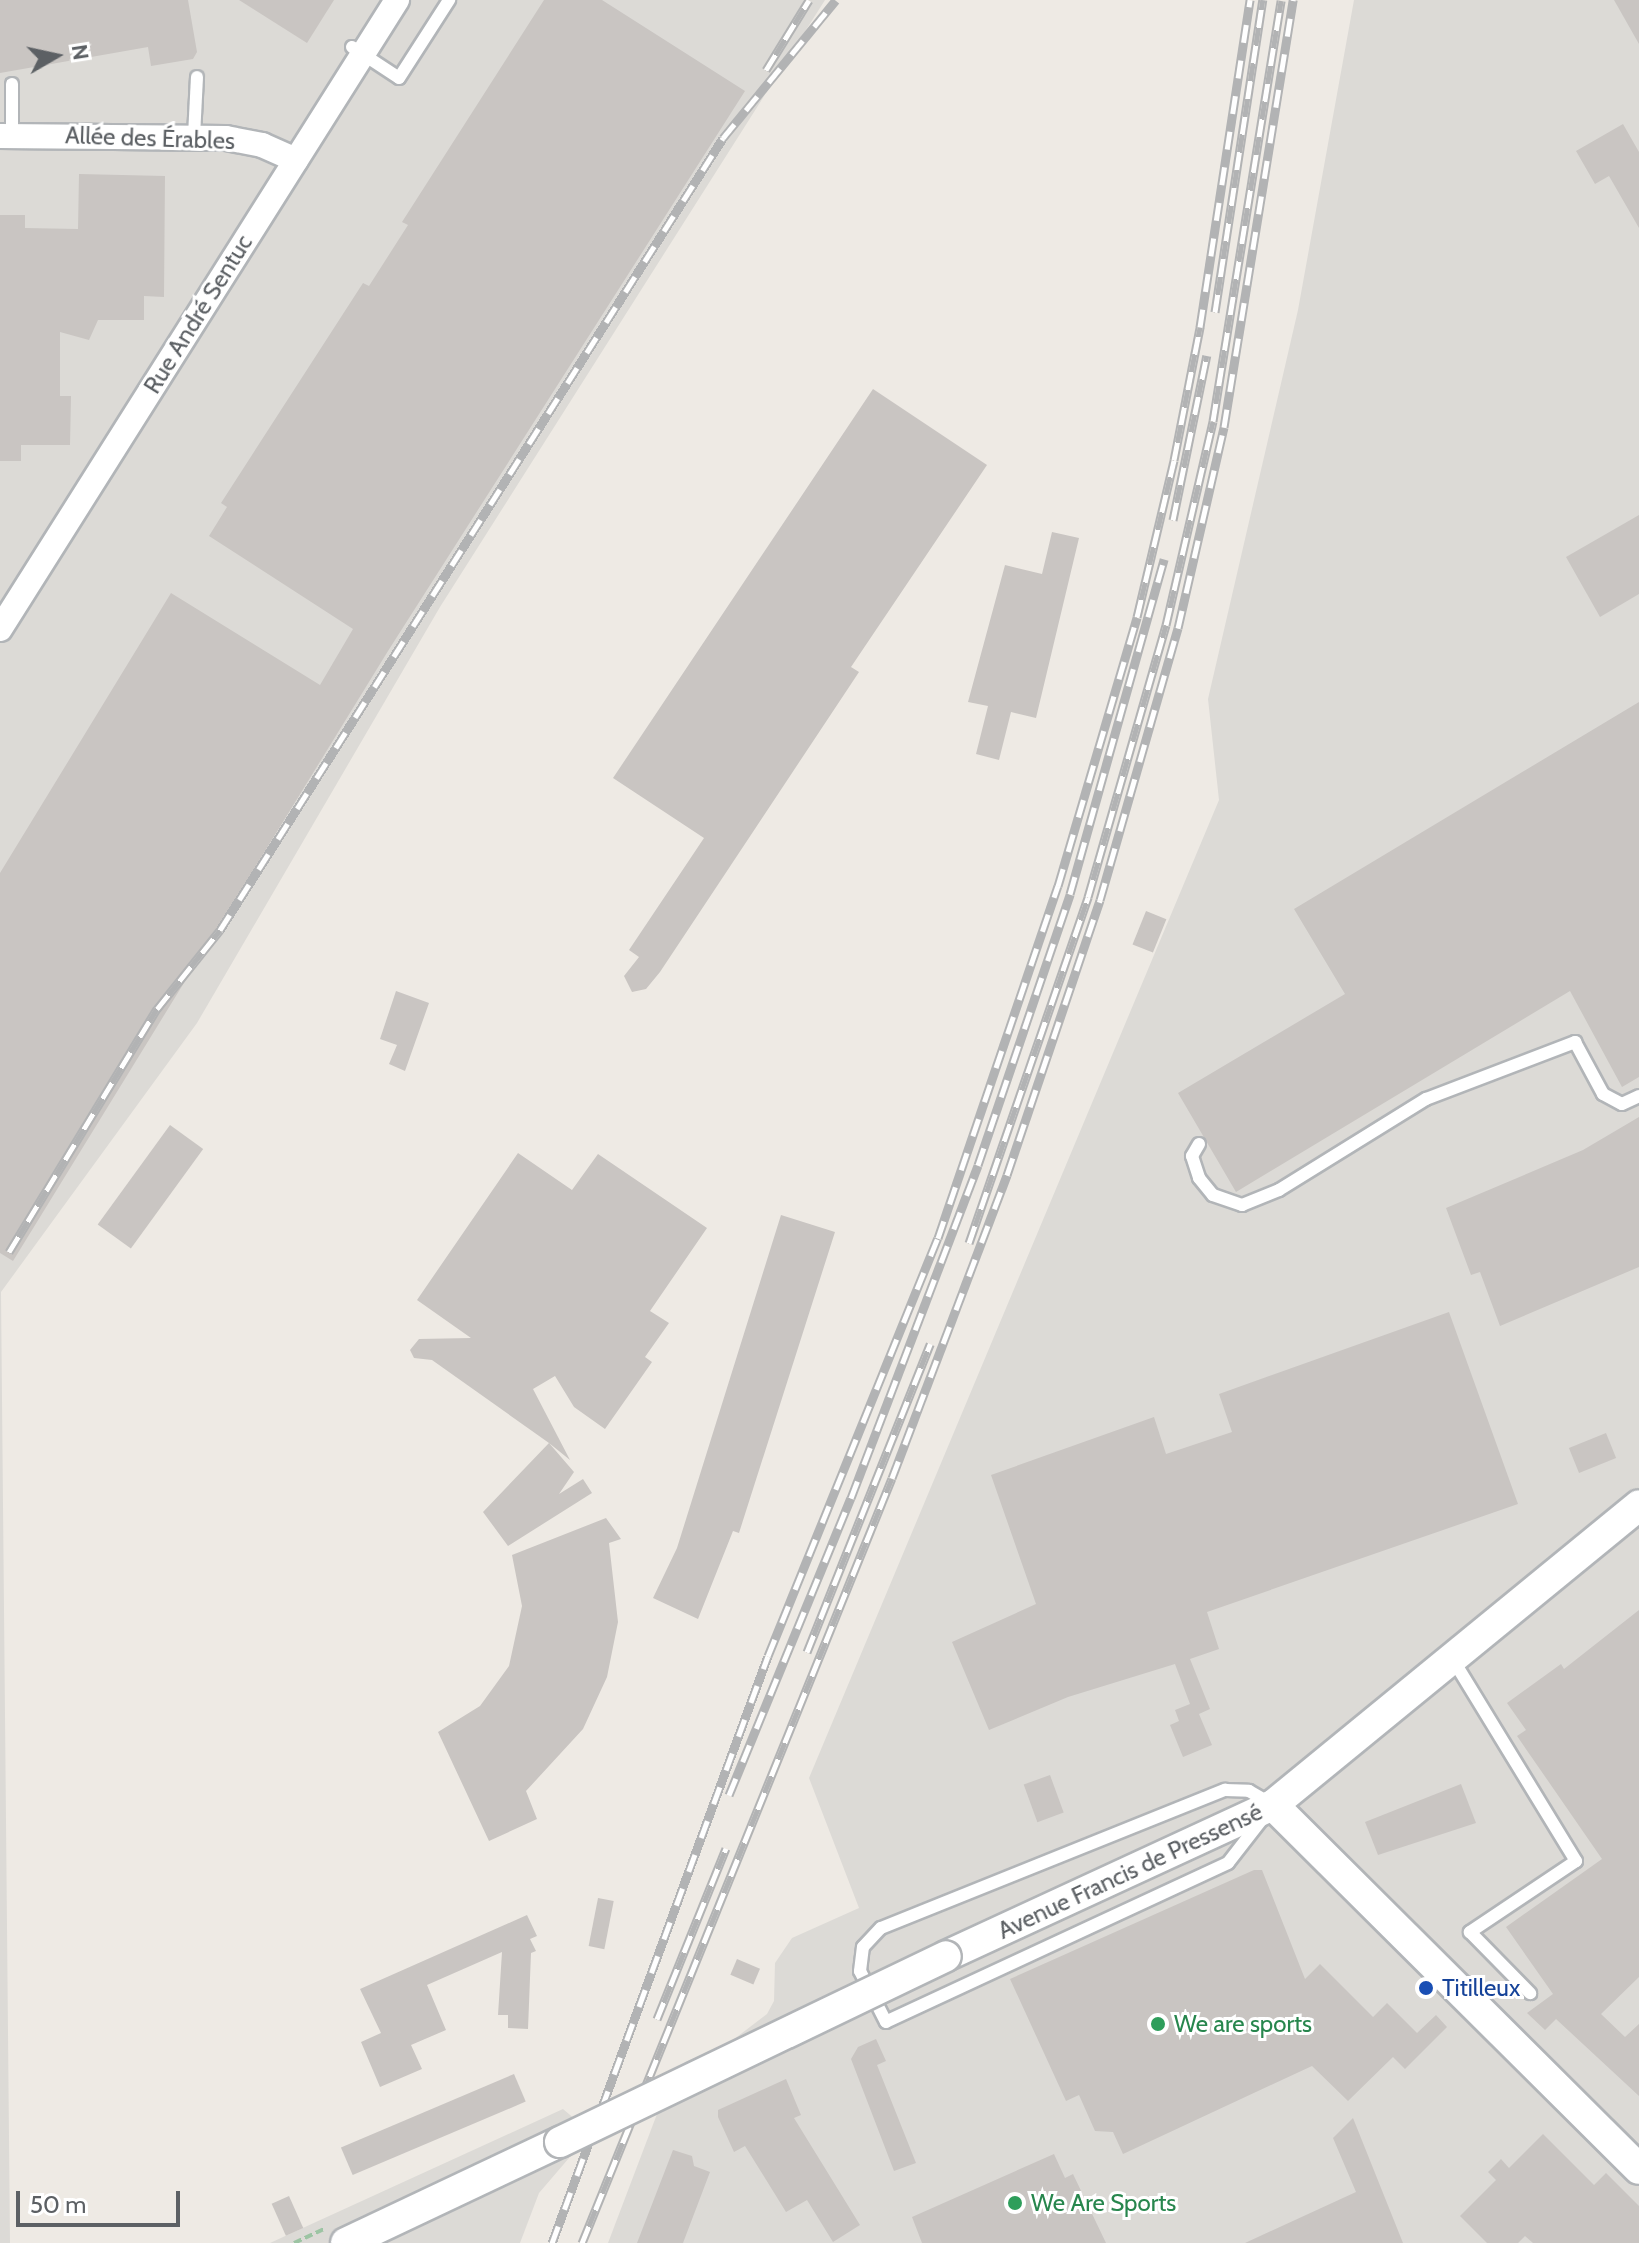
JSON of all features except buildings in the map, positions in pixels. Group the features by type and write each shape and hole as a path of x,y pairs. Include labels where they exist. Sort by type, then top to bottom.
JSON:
{"street":[{"name":"Rue André Sentuc","path":"0,629 296,160 357,51 397,0"},
{"name":"Allée des Érables","path":"6,136 194,136 262,145 296,160"},
{"name":"Avenue Francis de Pressensé","path":"346,2243 1273,1805 1639,1505"},
{"path":"1273,1805 1639,2169"}],"lane":[{"path":"357,51 399,78 449,0"},
{"path":"194,136 197,77"},
{"path":"6,136 12,84"},
{"path":"1199,1144 1192,1156 1199,1178 1213,1195 1242,1205 1279,1190 1426,1099 1575,1042 1603,1094 1622,1104 1639,1096"},
{"path":"1452,1658 1576,1861 1470,1932 1530,1993"},
{"path":"1225,1790 1249,1791 1273,1805 1228,1863 886,2022 860,1971 863,1947 881,1928 1225,1790"}],"shaded area":[{"path":"0,0 825,0 440,607 197,1023 1,1292 10,2243 0,2243"},
{"path":"1354,0 1639,0 1639,2243 608,2243 657,2114 678,2104 675,2079 685,2062 729,2043 767,2014 774,2001 775,1963 792,1938 859,1908 809,1778 1219,800 1208,699 1298,310"},
{"path":"563,2109 576,2120 581,2144 539,2193 520,2243 270,2243"}],"railway":[{"path":"766,70 809,0"},
{"path":"9,1252 157,1009 220,930 723,138 836,0"},
{"path":"552,2243 768,1656 938,1238 1058,886 1137,617 1174,460 1200,327 1250,0"},
{"path":"1215,312 1263,0"},
{"path":"969,1243 1088,897 1166,625 1213,421 1281,0"},
{"path":"582,2243 892,1478 1007,1175 1100,900 1178,628 1224,427 1293,0"},
{"path":"1173,520 1207,355"},
{"path":"729,1795 851,1498 978,1165 1070,894 1164,559"},
{"path":"807,1652 930,1344"},
{"path":"657,2019 726,1848"}],"place":[{"name":"Titilleux","path":"1426,1988"},
{"name":"We are sports","path":"1158,2024"},
{"name":"We Are Sports","path":"1015,2203"}]}
